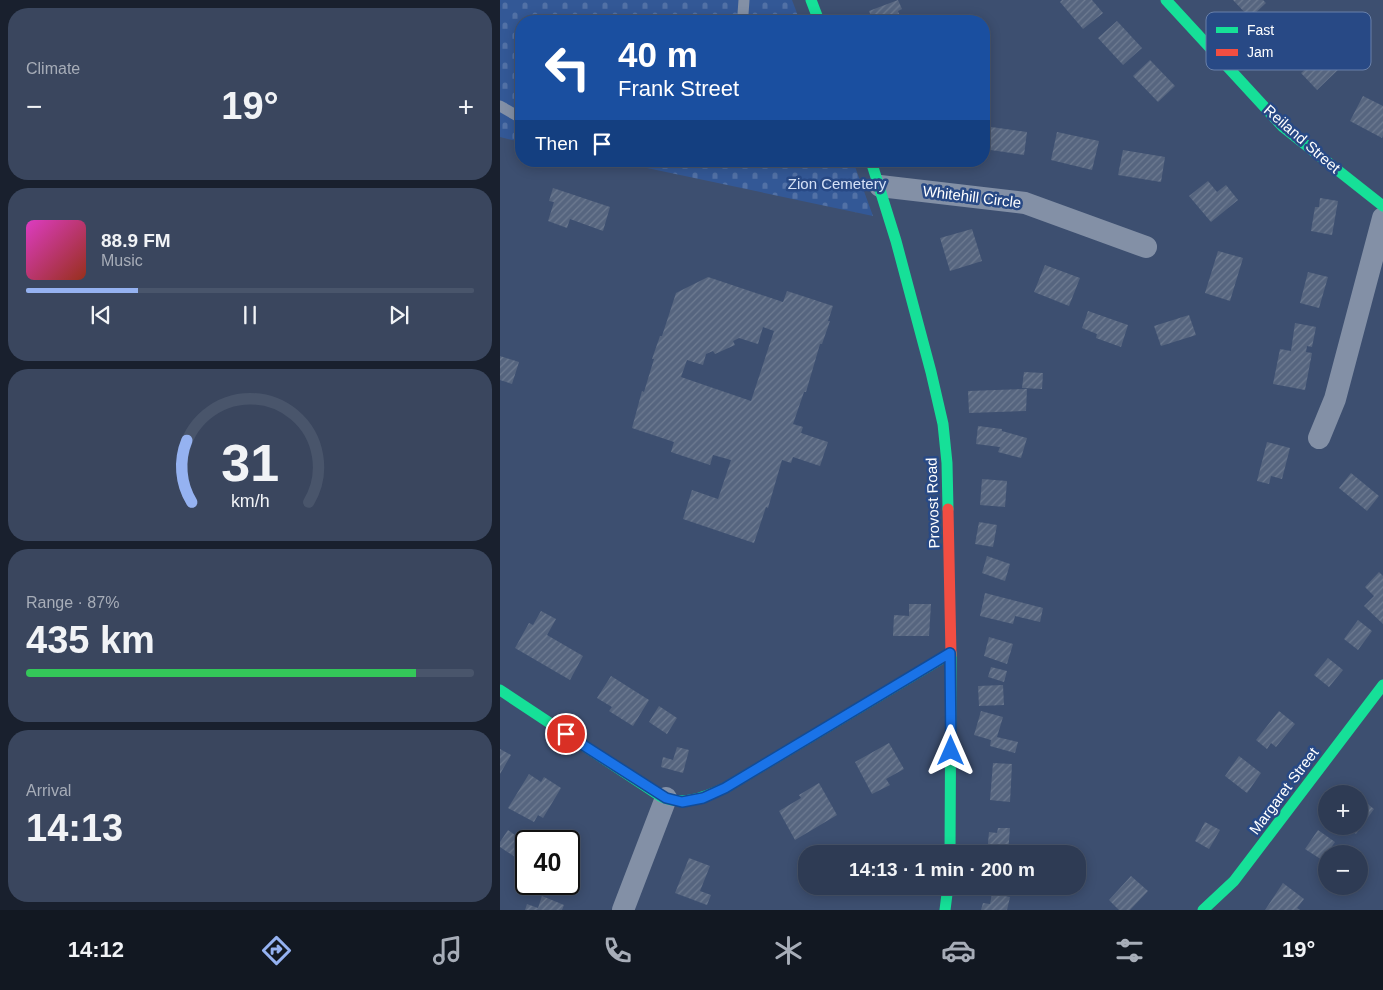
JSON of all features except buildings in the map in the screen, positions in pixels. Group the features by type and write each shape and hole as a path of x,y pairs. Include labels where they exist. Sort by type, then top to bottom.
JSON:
{"street":[{"path":"811,0 817,15"},
{"name":"Reiland Street","path":"1166,0 1206,43"},
{"name":"Reiland Street","path":"1231,70 1283,126 1383,206"},
{"name":"Provost Road","path":"873,167 899,250 932,372 943,424 947,463 950,845"},
{"name":"Whitehill Circle","path":"880,186 1025,203 1146,247"},
{"path":"1319,438 1335,399 1383,218"},
{"path":"500,690 666,798 682,802 703,798 725,788 950,653"},
{"name":"Margaret Street","path":"1203,910 1234,881 1383,686"},
{"path":"623,910 666,798"},
{"path":"945,910 947,895"}],"lane":[{"path":"744,0 744,15"},
{"path":"500,106 515,115"}],"green space":[{"path":"500,0 792,0 798,15 515,15 515,141 500,137"},
{"name":"Zion Cemetery","path":"642,167 855,167 873,216"}],"traffic: fast":[{"path":"811,0 817,15"},
{"path":"1166,0 1206,43"},
{"path":"1230,70 1283,127 1383,206"},
{"path":"873,167 896,241 943,424 947,463 948,509"},
{"path":"500,690 660,796 677,801 685,801 710,795 725,788 951,653"},
{"path":"950,845 951,655"},
{"path":"1203,910 1234,881 1383,685"},
{"path":"945,910 947,895"}],"traffic: jam":[{"path":"948,509 951,655"}],"route":[{"path":"566,734 666,798 682,802 703,798 725,788 950,653 951,751"}]}
